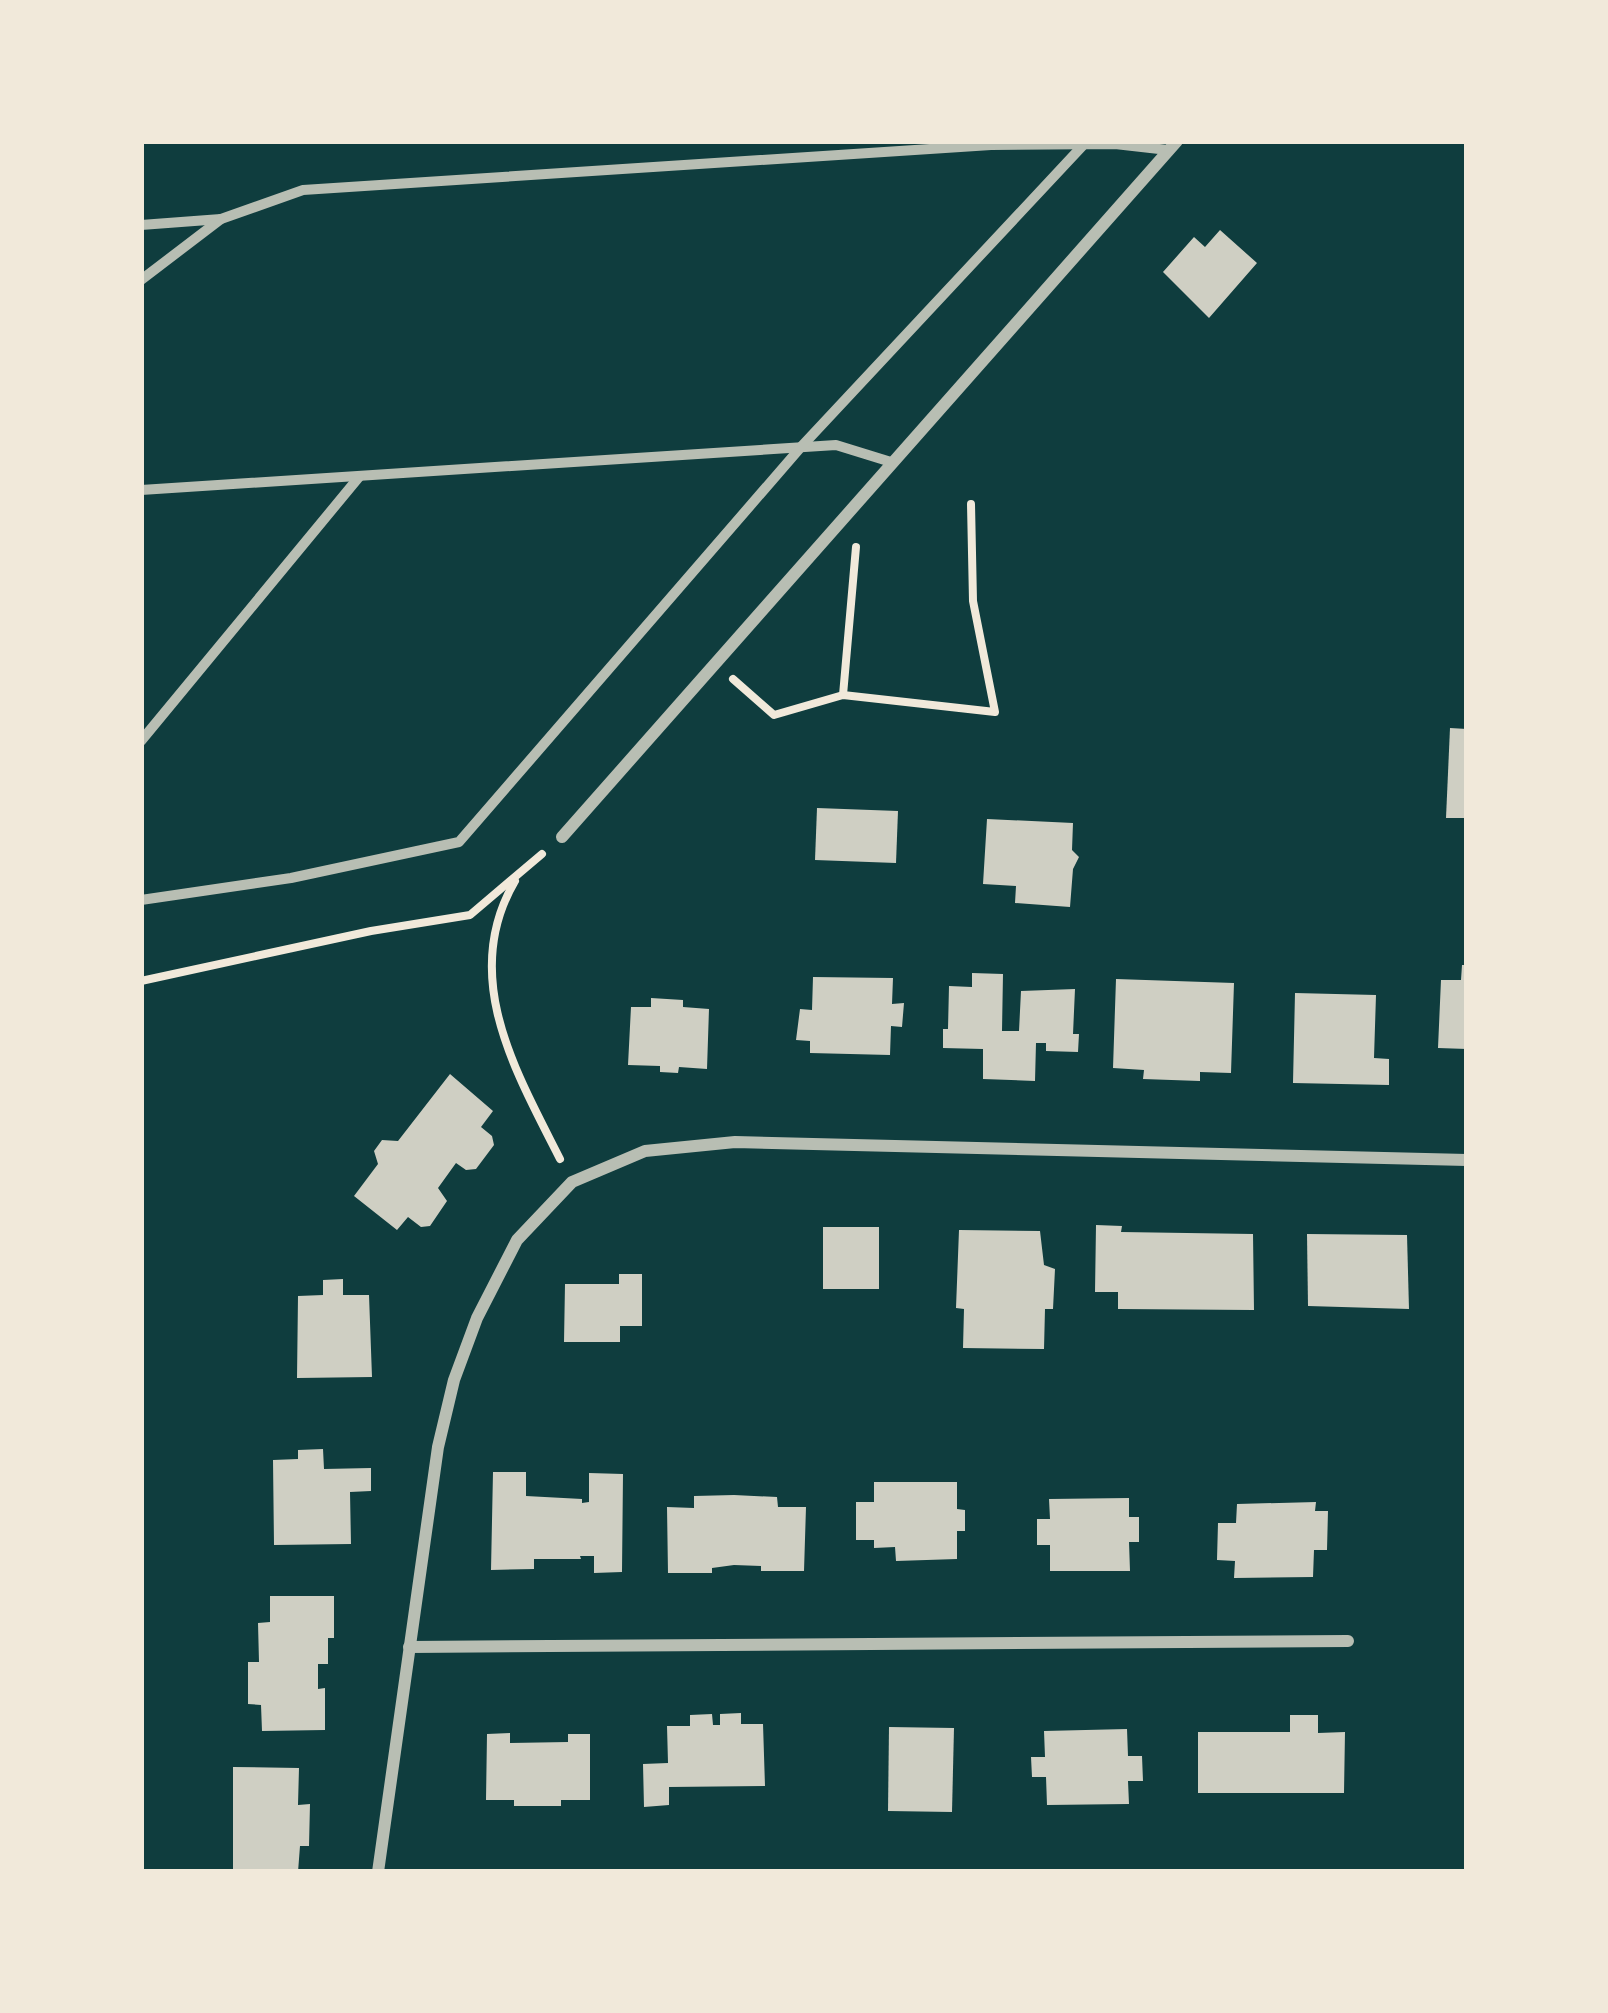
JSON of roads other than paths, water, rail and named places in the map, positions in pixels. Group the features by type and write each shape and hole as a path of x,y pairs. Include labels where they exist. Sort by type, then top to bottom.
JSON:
{"street":[{"path":"141,900 291,878 459,842 801,447 1087,142"},
{"path":"141,225 221,219 303,190 991,145 1173,146"},
{"path":"562,838 1173,146"},
{"path":"141,280 221,219"},
{"path":"141,490 836,445 891,462"},
{"path":"141,740 359,478"},
{"path":"379,1872 437,1447 454,1380 477,1318 517,1240 572,1181 645,1151 736,1142 1467,1160"},
{"path":"409,1647 1348,1641"}]}
